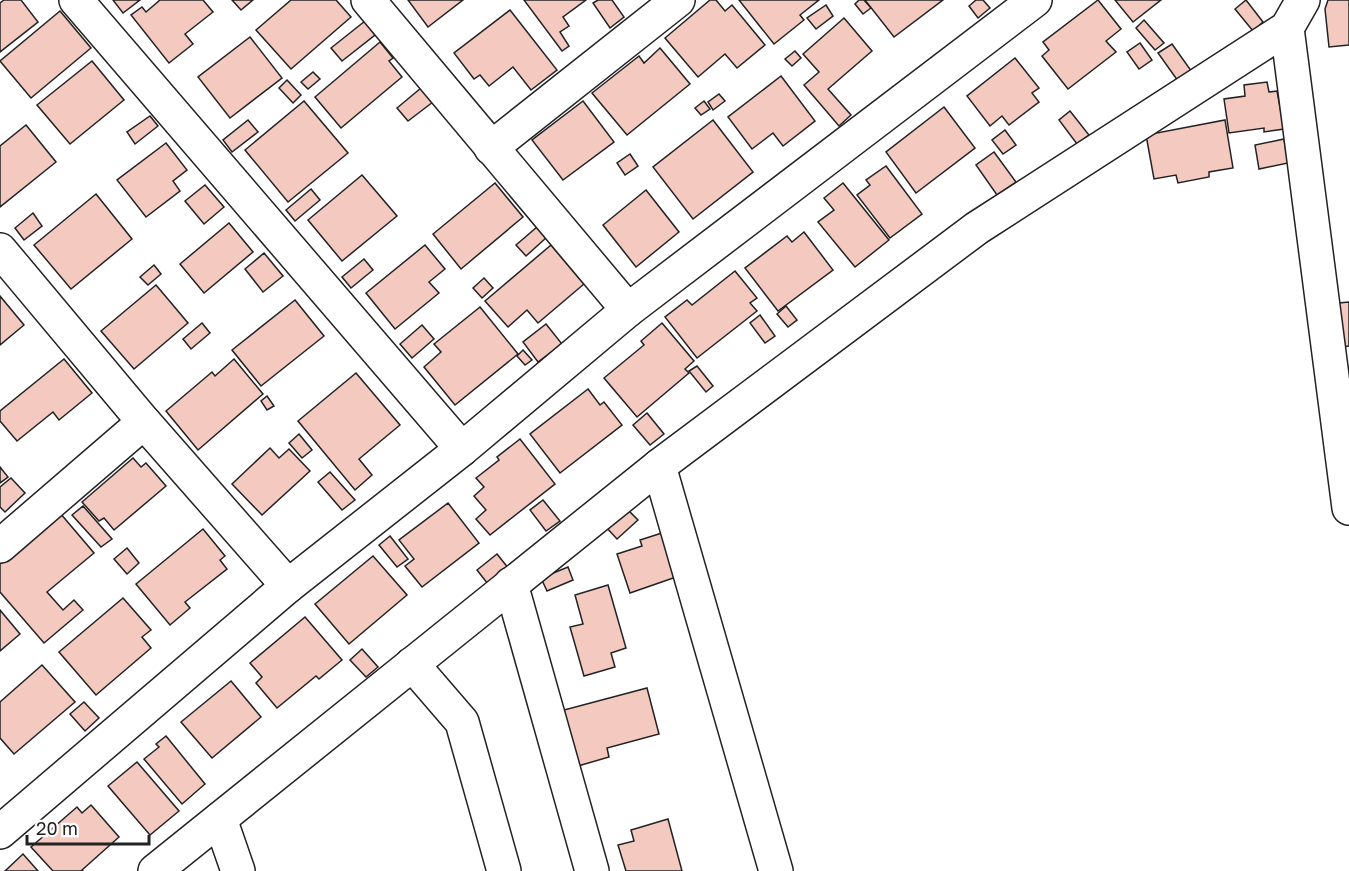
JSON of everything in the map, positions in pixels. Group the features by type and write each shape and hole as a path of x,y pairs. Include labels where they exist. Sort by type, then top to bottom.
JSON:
{"street":[{"path":"76,0 462,449"},
{"path":"368,0 628,310"},
{"path":"492,148 678,0"},
{"path":"0,832 288,586 462,449 628,310 1035,0"},
{"path":"155,871 658,466 977,228 1287,28 1303,0"},
{"path":"1287,28 1348,490"},
{"path":"0,252 144,422 288,586"},
{"path":"0,546 144,422"},
{"path":"658,466 776,871"},
{"path":"511,585 592,871"},
{"path":"412,664 462,722 504,871"},
{"path":"220,819 238,871"}],"building":[{"path":"4,0 21,0 38,22 0,52 0,3"},
{"path":"113,0 140,0 123,13"},
{"path":"160,0 203,0 213,12 185,34 193,44 169,63 131,15 142,7 146,12"},
{"path":"232,0 253,0 241,10"},
{"path":"291,0 336,0 351,17 291,69 256,30"},
{"path":"408,0 463,0 428,27"},
{"path":"524,0 586,0 563,17 569,26 560,32 569,46 562,51"},
{"path":"598,0 612,0 624,17 610,28 593,3"},
{"path":"710,0 716,0 725,11 732,5 765,45 737,68 725,54 698,77 665,38"},
{"path":"739,0 819,0 800,15 804,20 774,44"},
{"path":"859,0 864,0 871,8 863,14 855,4"},
{"path":"865,0 943,0 894,37"},
{"path":"976,0 983,0 990,8 978,18 969,6"},
{"path":"1098,0 1121,29 1106,41 1116,52 1068,89 1042,56 1049,50 1043,42"},
{"path":"1115,0 1161,0 1133,22"},
{"path":"1246,0 1263,22 1253,31 1235,9"},
{"path":"1328,0 1349,0 1349,45 1329,47 1325,9"},
{"path":"826,5 833,16 816,29 807,18"},
{"path":"510,10 557,70 531,90 513,67 489,86 480,75 474,79 454,53"},
{"path":"60,11 91,48 31,98 0,61"},
{"path":"844,18 872,51 828,89 851,115 839,126 804,85 819,72 803,54"},
{"path":"1144,20 1164,43 1155,50 1136,28"},
{"path":"365,21 375,35 342,61 331,48"},
{"path":"250,37 282,78 230,118 198,77"},
{"path":"380,42 393,58 389,61 402,77 341,128 315,97"},
{"path":"1140,43 1152,60 1139,69 1127,52"},
{"path":"1172,44 1192,72 1178,81 1158,53"},
{"path":"660,48 690,84 627,135 592,93 639,56 644,63"},
{"path":"795,51 801,58 792,66 785,59"},
{"path":"1015,58 1039,88 1032,93 1039,102 1009,125 1002,116 990,126 967,96"},
{"path":"92,61 124,100 70,144 37,105"},
{"path":"313,72 320,79 308,89 301,82"},
{"path":"781,76 815,121 783,146 773,133 752,149 728,117"},
{"path":"287,80 301,95 293,103 279,88"},
{"path":"1267,82 1269,92 1277,91 1284,129 1264,132 1264,128 1229,133 1224,99 1245,96 1244,85"},
{"path":"421,88 433,102 408,121 397,108"},
{"path":"719,94 725,101 713,110 708,102"},
{"path":"304,101 348,153 288,202 245,150"},
{"path":"583,101 614,142 563,180 532,140"},
{"path":"704,101 710,109 701,115 695,108"},
{"path":"944,107 975,148 916,193 886,152"},
{"path":"1070,111 1089,135 1077,144 1059,120"},
{"path":"150,116 158,126 135,144 127,132"},
{"path":"248,120 258,132 232,152 223,140"},
{"path":"713,120 753,172 693,219 653,167"},
{"path":"1225,120 1233,168 1209,172 1209,177 1178,183 1176,175 1154,179 1146,135"},
{"path":"26,125 56,162 0,207 0,146"},
{"path":"1005,130 1016,145 1003,154 992,140"},
{"path":"1284,139 1288,163 1259,169 1255,145"},
{"path":"166,143 187,170 173,181 180,191 146,217 117,180"},
{"path":"994,152 1016,182 997,195 976,165"},
{"path":"630,154 638,166 625,175 617,163"},
{"path":"886,166 922,214 890,238 857,195 870,185 866,180"},
{"path":"362,175 397,216 342,261 308,220"},
{"path":"495,183 523,217 461,269 433,234"},
{"path":"843,183 889,240 855,267 818,222 834,210 824,198"},
{"path":"205,185 224,207 204,224 185,201"},
{"path":"311,189 320,200 295,221 286,210"},
{"path":"646,190 679,232 636,267 603,225"},
{"path":"96,194 132,239 71,289 34,245"},
{"path":"33,213 42,226 24,240 15,228"},
{"path":"229,223 253,252 204,293 180,264"},
{"path":"537,227 547,237 526,256 516,245"},
{"path":"804,232 833,270 778,311 745,268 787,236 792,242"},
{"path":"425,245 445,269 429,282 439,293 395,329 366,293"},
{"path":"551,245 584,284 538,323 527,310 508,327 485,301"},
{"path":"264,253 283,276 263,292 245,269"},
{"path":"364,259 373,270 351,288 342,277"},
{"path":"154,265 161,274 148,285 140,277"},
{"path":"735,271 757,298 750,303 757,311 697,358 665,317 687,300 692,305"},
{"path":"484,278 493,288 482,298 473,288"},
{"path":"156,285 188,323 134,369 101,331"},
{"path":"0,296 24,325 0,345"},
{"path":"295,300 324,336 261,386 232,350"},
{"path":"1349,302 1349,346 1342,347 1339,303"},
{"path":"786,306 797,320 788,327 777,314"},
{"path":"480,307 518,354 455,405 424,367 441,352 434,344"},
{"path":"760,315 775,336 765,343 750,323"},
{"path":"202,323 210,333 191,349 183,339"},
{"path":"662,323 694,361 685,369 689,373 637,417 604,378 644,345 641,341"},
{"path":"546,324 562,344 538,362 523,342"},
{"path":"422,325 434,339 412,358 400,344"},
{"path":"523,350 532,360 525,365 517,356"},
{"path":"64,359 92,393 59,420 53,412 17,441 0,421 0,411"},
{"path":"234,359 263,394 198,450 166,411 212,372 215,376"},
{"path":"697,366 713,386 706,392 689,371"},
{"path":"356,373 400,425 359,459 372,475 355,490 298,421"},
{"path":"588,389 600,405 604,402 622,425 560,473 530,434"},
{"path":"267,396 274,406 267,410 261,401"},
{"path":"647,413 664,434 650,445 633,425"},
{"path":"299,434 312,450 302,458 289,443"},
{"path":"520,439 555,484 490,535 476,519 486,510 474,496 484,487 476,478"},
{"path":"270,448 279,458 289,449 310,471 262,515 232,484"},
{"path":"133,458 141,467 146,463 166,486 114,530 104,518 99,521 82,502"},
{"path":"0,467 8,477 0,483"},
{"path":"330,472 355,500 342,510 318,482"},
{"path":"11,478 25,493 5,512 0,507 0,487"},
{"path":"543,500 560,521 546,531 530,510"},
{"path":"448,503 479,543 422,587 405,566 414,559 399,540"},
{"path":"83,506 112,539 101,547 72,515"},
{"path":"626,508 638,520 617,539 605,526"},
{"path":"60,513 94,553 47,592 63,610 74,600 83,610 44,643 0,592 0,564"},
{"path":"203,529 225,556 220,560 227,569 185,602 190,608 170,625 136,584"},
{"path":"665,532 679,576 630,593 617,554 642,546 640,540"},
{"path":"390,536 408,559 397,567 379,545"},
{"path":"127,548 139,563 127,574 114,559"},
{"path":"497,554 509,569 488,584 477,570"},
{"path":"373,556 407,595 349,644 315,604"},
{"path":"568,567 573,580 547,591 541,578"},
{"path":"608,585 626,648 611,653 615,667 584,676 570,627 583,624 575,595"},
{"path":"123,598 151,630 142,637 151,648 96,695 59,652"},
{"path":"0,610 20,634 0,651"},
{"path":"305,617 342,660 319,679 316,676 277,708 256,683 262,677 250,663"},
{"path":"362,649 378,667 366,677 350,660"},
{"path":"42,665 75,702 14,754 0,738 0,702"},
{"path":"231,681 261,717 212,758 181,722"},
{"path":"647,688 659,734 607,748 609,757 578,766 564,710"},
{"path":"84,702 99,718 85,731 70,714"},
{"path":"166,736 205,784 182,804 144,759 159,747 156,744"},
{"path":"137,762 179,811 150,835 108,786"},
{"path":"91,805 119,837 83,871 53,871 31,847 77,807 82,813"},
{"path":"668,819 682,871 626,871 618,845 634,841 631,830"},
{"path":"23,854 38,871 5,871"}]}
